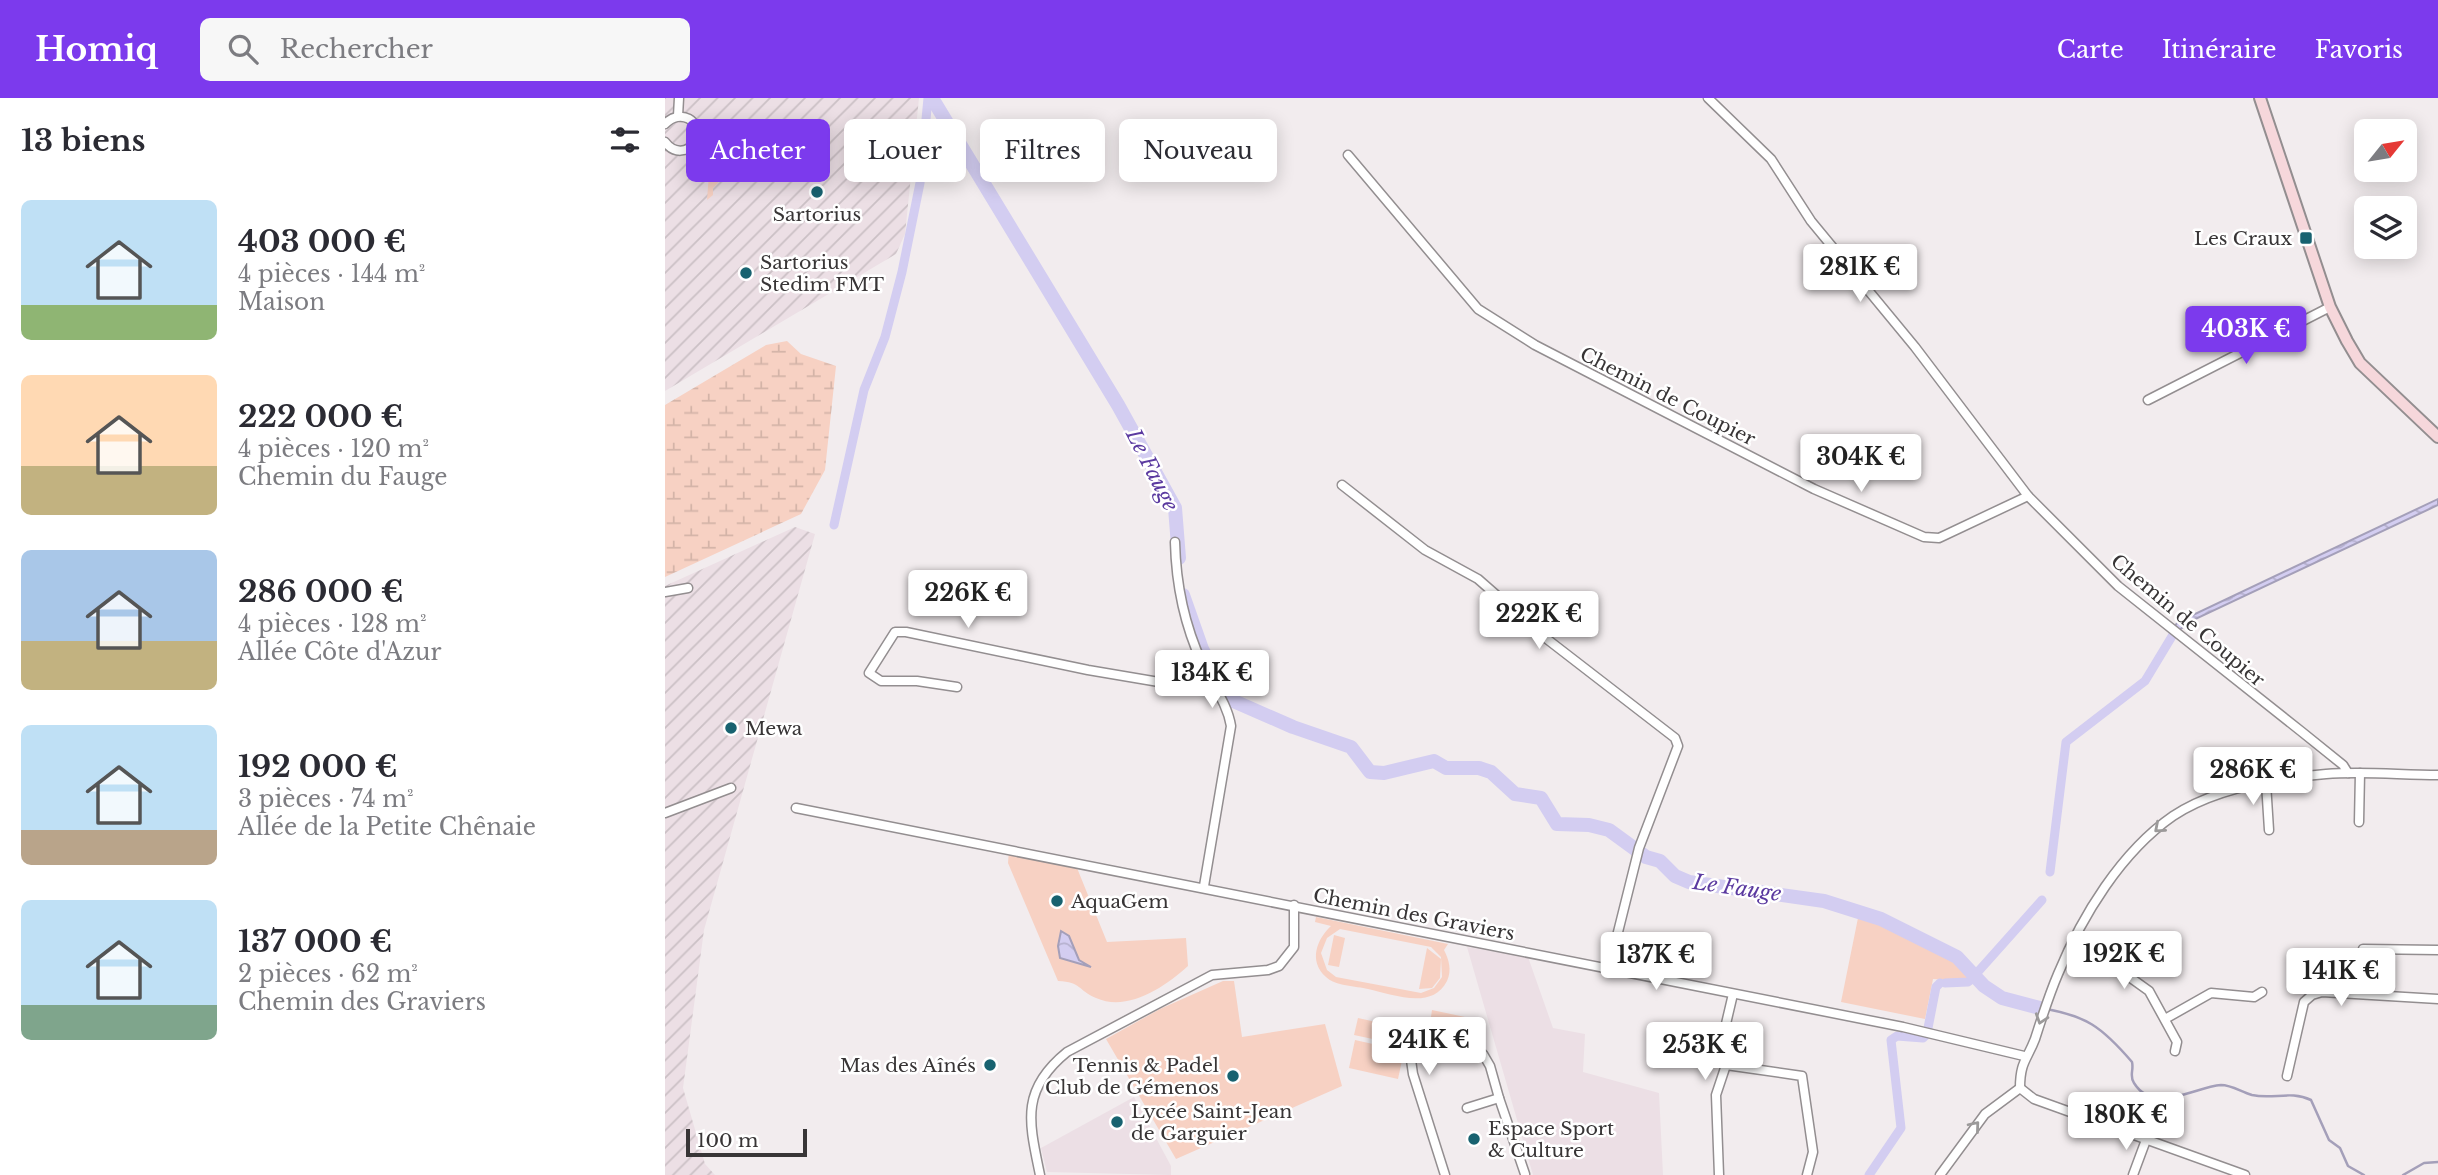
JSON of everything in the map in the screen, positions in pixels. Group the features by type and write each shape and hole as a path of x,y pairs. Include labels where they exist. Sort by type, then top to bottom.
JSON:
{"main road":[{"path":"2260,98 2330,307 2360,363 2438,437"}],"street":[{"path":"678,116 679,98"},
{"path":"1708,98 1771,159 1811,221 1915,347 2028,496"},
{"path":"665,124 678,116"},
{"path":"665,143 679,151 690,148 696,142 695,125 678,116"},
{"name":"Chemin de Coupier","path":"1348,155 1478,309 1535,345 1819,492 1924,537 1939,538 2028,496 2119,586 2343,765 2348,773"},
{"path":"2148,400 2330,307"},
{"path":"1342,485 1425,550 1478,579 1543,636 1675,738 1678,746 1638,851 1609,968"},
{"path":"1175,542 1179,596 1202,662 1228,709 1231,726 1204,886"},
{"path":"665,592 688,588"},
{"path":"957,687 917,681 881,681 869,673 895,632 906,632 1088,670 1218,692"},
{"path":"1940,1175 1972,1128 1985,1114 2020,1088 2024,1056 2033,1043 2048,999 2075,937 2102,892 2142,844 2173,816 2198,803 2266,783 2348,773 2438,775"},
{"path":"2359,822 2360,773"},
{"path":"2266,783 2269,830"},
{"path":"665,813 731,788"},
{"name":"Chemin des Graviers","path":"796,807 1204,886 1336,917 1609,968 1961,1039 2024,1056"},
{"path":"1040,1175 1030,1126 1030,1112 1036,1089 1048,1069 1067,1052 1212,975 1268,970 1279,965 1294,947 1294,905"},
{"path":"2075,937 2149,991 2177,1042 2175,1051"},
{"path":"2363,949 2438,950"},
{"path":"2165,1019 2211,993 2254,997 2262,992"},
{"path":"2287,1076 2304,1002 2312,995 2322,992 2438,999"},
{"path":"1719,1175 1716,1095 1727,1065 1725,1028 1733,994"},
{"path":"1445,1175 1411,1060 1418,1053 1483,1055 1490,1066 1525,1174"},
{"path":"1727,1065 1803,1076 1813,1153 1807,1175"},
{"path":"2020,1088 2034,1099 2245,1175"},
{"path":"1467,1108 1499,1098"},
{"path":"2133,1175 2145,1140"}],"shaded area":[{"path":"665,98 919,98 917,119 844,119 844,182 910,182 905,234 896,254 665,391"},
{"path":"795,527 815,534 704,930 683,1088 705,1164 715,1175 665,1175 665,586"},
{"path":"1467,947 1528,957 1553,1028 1585,1034 1583,1072 1659,1093 1663,1175 1533,1175"},
{"name":"Lycée Saint-Jean de Garguier","path":"1134,1097 1171,1166 1171,1175 1047,1172 1041,1148"}],"green space":[{"path":"708,182 719,182 713,188 713,195 707,200"},
{"path":"787,341 801,354 836,366 825,470 801,514 665,577 665,405 766,345"},
{"name":"AquaGem","path":"1009,850 1075,863 1107,942 1186,938 1188,966 1145,996 1120,1002 1096,998 1076,985 1058,981 1008,863"},
{"path":"1859,913 1934,945 1972,975 1965,981 1933,979 1925,1019 1841,1002"},
{"path":"1316,917 1448,944 1444,950 1449,965 1447,981 1432,996 1411,998 1330,980 1320,971 1316,957 1322,937 1331,926 1315,922","holes":["1340,929 1431,947 1441,957 1442,977 1434,988 1421,993 1336,977 1327,970 1321,953 1327,938"]},
{"path":"1334,935 1345,938 1339,967 1328,965"},
{"path":"1427,948 1441,959 1440,978 1432,988 1419,989"},
{"name":"Tennis & Padel Club de Gémenos","path":"1223,981 1234,981 1242,1037 1325,1024 1342,1086 1176,1159 1106,1039 1160,1009"},
{"path":"1432,1010 1465,1017 1462,1038 1429,1031"},
{"path":"1358,1018 1385,1024 1382,1041 1354,1035"},
{"path":"1355,1040 1404,1051 1398,1079 1349,1068"}],"water":[{"path":"2438,499 2438,505 2191,621 2178,631 2174,627 2178,622"},
{"path":"1061,931 1069,936 1079,960 1091,967 1060,958 1058,946"}],"waterway":[{"path":"834,525 864,390 885,337 902,272 920,183 928,98"},
{"name":"Le Fauge","path":"932,98 1118,405 1175,508 1179,558"},
{"name":"Le Fauge","path":"1183,595 1202,649 1229,699 1293,727 1351,747 1370,772 1384,773 1434,761 1446,768 1479,768 1491,772 1515,794 1541,798 1557,824 1589,825 1609,830 1646,857 1660,861 1675,876 1689,882 1824,901 1881,919 1957,957 1984,986 2002,998 2040,1008"},
{"path":"2050,872 2066,742 2145,681 2174,633"},
{"path":"1976,974 2042,900"},
{"path":"1945,983 1968,982 1973,978"},
{"path":"1928,1028 1936,987 1940,983"},
{"name":"Le Fauge","path":"2040,1008 2070,1014 2102,1031 2132,1062 2134,1083 2142,1092 2152,1097 2175,1097 2221,1085 2252,1095 2289,1095 2311,1100 2329,1140 2340,1148 2348,1166 2364,1175"},
{"path":"1869,1175 1901,1128 1891,1040 1897,1036 1923,1038 1926,1035"},
{"name":"Le Fauge","path":"2403,1175 2424,1163 2438,1162"}],"place":[{"name":"Sartorius","path":"817,192"},
{"name":"Les Craux","path":"2306,238"},
{"name":"Sartorius Stedim FMT","path":"746,273"},
{"name":"Mewa","path":"731,728"},
{"name":"AquaGem","path":"1057,901"},
{"name":"Mas des Aînés","path":"990,1065"},
{"name":"Tennis & Padel Club de Gémenos","path":"1233,1076"},
{"name":"Lycée Saint-Jean de Garguier","path":"1117,1122"},
{"name":"Espace Sport & Culture","path":"1474,1139"}]}
